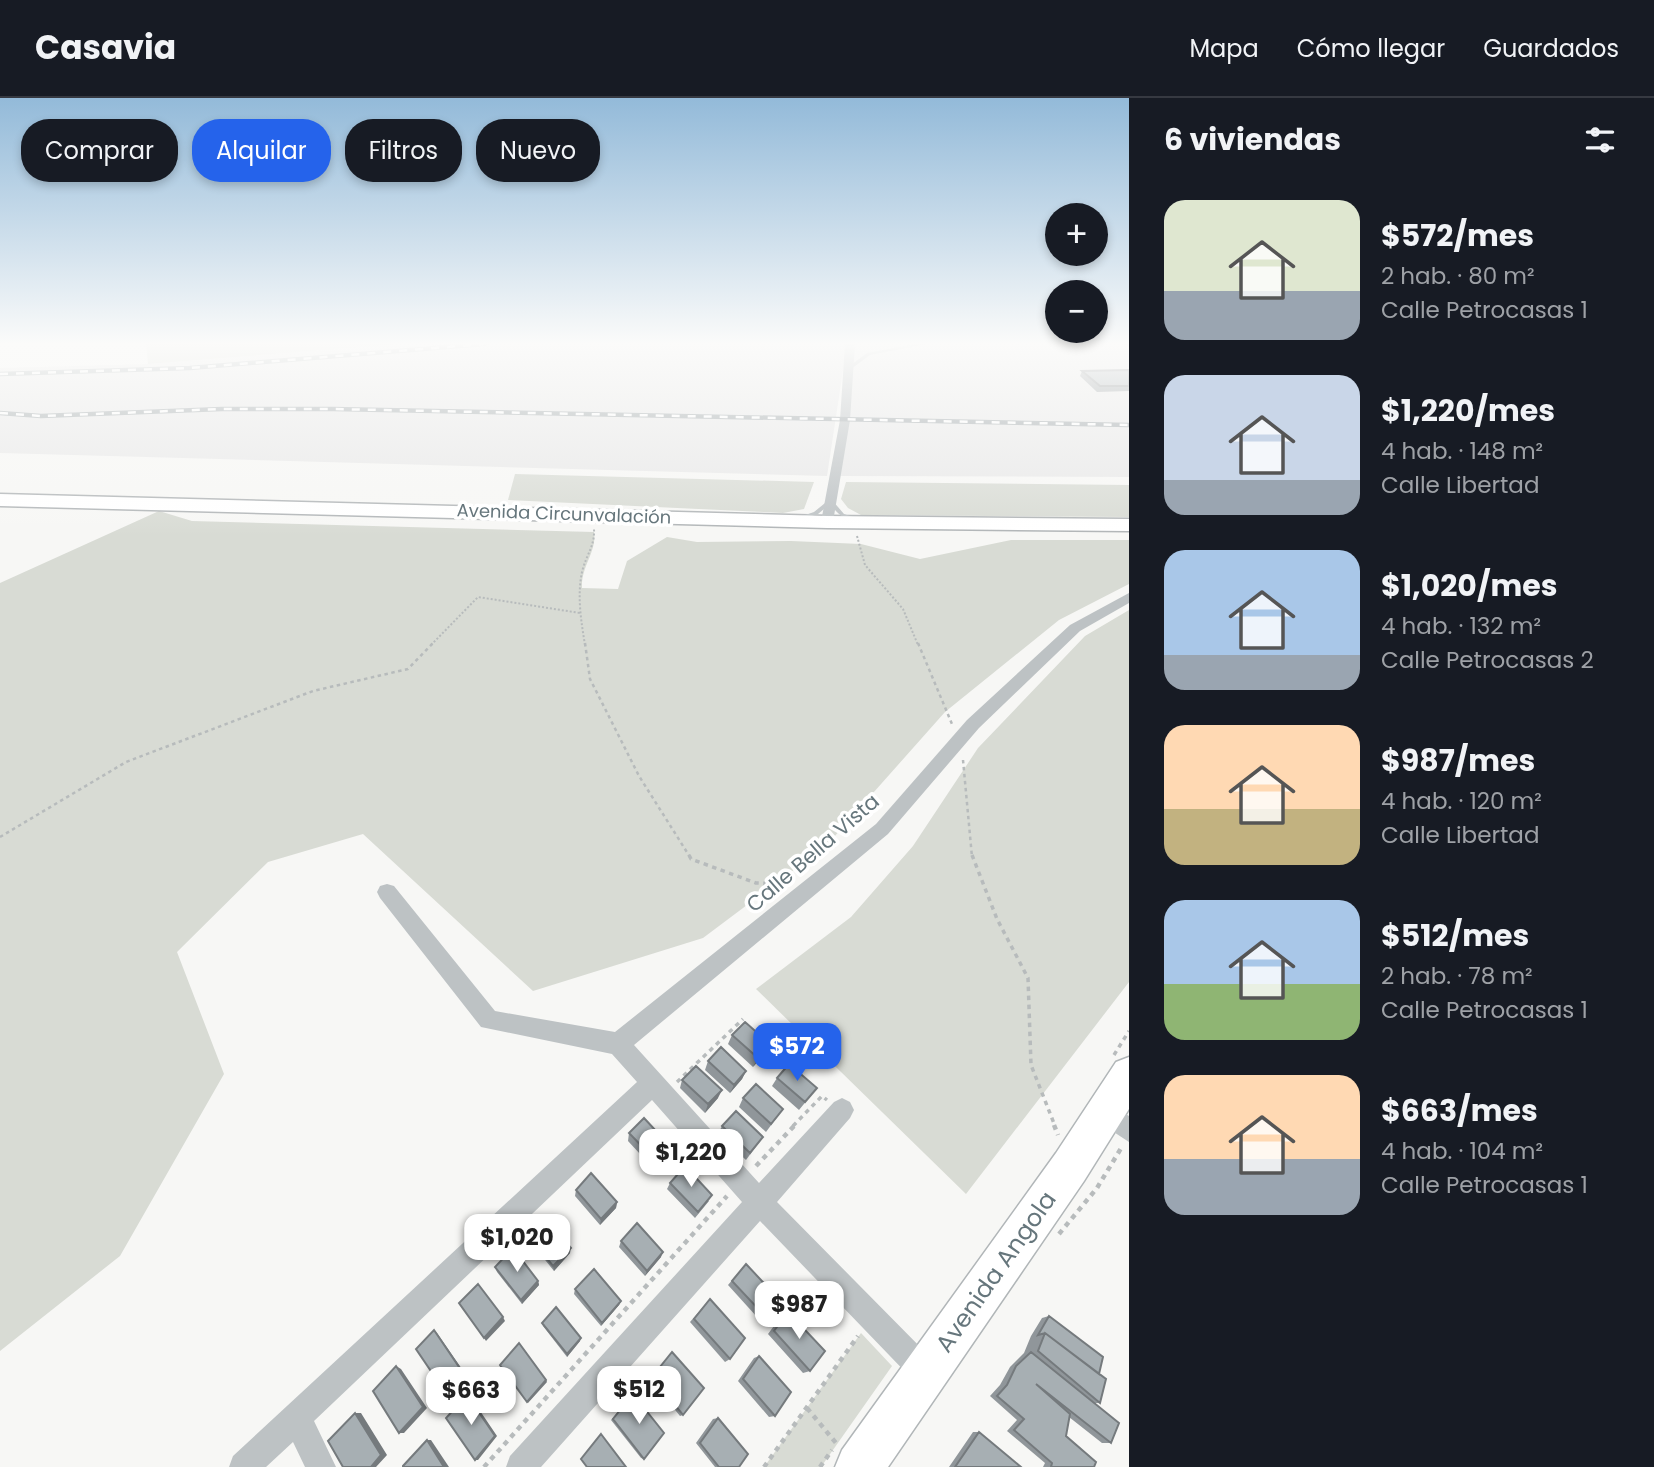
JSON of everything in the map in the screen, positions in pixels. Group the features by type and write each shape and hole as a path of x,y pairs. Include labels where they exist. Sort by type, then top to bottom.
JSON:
{"main road":[{"name":"Avenida Circunvalación","path":"3,503 827,522 1129,525"},
{"name":"Avenida Angola","path":"850,1459 926,1372 1070,1167 1117,1122 1129,1075"}],"street":[{"path":"827,522 846,408"},
{"name":"Calle Bella Vista","path":"618,1044 882,829 961,738 1075,628 1129,597"},
{"path":"387,892 489,1020 618,1044 750,1192 926,1372"},
{"path":"244,1467 653,1083"},
{"path":"521,1467 750,1192 842,1110"},
{"path":"297,1419 321,1467"}],"lane":[{"path":"792,521 816,513 830,501 842,514 855,522"}],"path":[{"path":"592,515 595,542 582,571 580,613 590,679 639,776 691,859 756,883 812,886"},
{"path":"855,522 865,565 903,609 944,712 961,738 972,857 997,919 1028,978 1031,1065 1070,1167"},
{"path":"0,837 126,762 313,691 408,669 478,597 580,613"},
{"path":"484,1467 750,1192 822,1097 842,1110"},
{"path":"764,1467 872,1317"},
{"path":"807,1408 850,1459"}],"shaded area":[{"path":"0,408 837,408 827,476 0,453"},
{"path":"845,408 1129,408 1129,477 838,476"},
{"path":"515,474 814,482 804,509 783,513 508,500"},
{"path":"846,482 1129,485 1129,517 861,515 848,508 841,499"},
{"path":"159,511 192,521 594,532 582,588 618,589 627,561 667,537 697,542 791,541 861,544 920,559 1011,540 1129,540 1129,584 1059,620 945,712 826,846 703,938 533,991 363,834 268,862 177,952 224,1074 120,1256 0,1351 0,583"},
{"path":"1129,610 1129,982 966,1194 756,989 851,917 913,846 978,748 1085,636"},
{"path":"861,1333 892,1366 821,1467 764,1467"}],"building":[{"path":"745,1022 770,1044 758,1058 732,1035"},
{"path":"721,1047 746,1071 734,1085 708,1061"},
{"path":"789,1064 817,1088 805,1102 777,1078"},
{"path":"696,1066 722,1090 708,1104 682,1080"},
{"path":"756,1084 783,1109 771,1124 743,1098"},
{"path":"736,1111 763,1137 750,1153 722,1126"},
{"path":"644,1118 669,1145 655,1160 629,1133"},
{"path":"685,1166 712,1195 698,1212 670,1183"},
{"path":"591,1173 617,1202 601,1219 576,1190"},
{"path":"545,1217 571,1248 553,1266 528,1235"},
{"path":"637,1223 663,1252 647,1271 621,1241"},
{"path":"513,1248 538,1281 521,1300 495,1267"},
{"path":"746,1264 776,1296 763,1314 732,1281"},
{"path":"594,1269 621,1301 602,1323 575,1289"},
{"path":"478,1284 503,1317 484,1338 459,1303"},
{"path":"710,1299 745,1338 730,1359 694,1319"},
{"path":"556,1307 581,1338 567,1354 542,1323"},
{"path":"788,1312 825,1351 810,1371 774,1331"},
{"path":"1049,1316 1103,1357 1099,1374 1045,1333 1038,1335"},
{"path":"434,1330 461,1370 443,1389 416,1349"},
{"path":"1045,1333 1106,1379 1100,1403 1038,1351"},
{"path":"519,1343 546,1380 527,1402 500,1365"},
{"path":"672,1352 704,1388 683,1415 652,1377"},
{"path":"1031,1352 1119,1423 1111,1443 1036,1384 1070,1414 1066,1436 1096,1462 1094,1467 1051,1467 1052,1463 1014,1430 1024,1419 997,1396 1007,1385 1016,1366"},
{"path":"759,1356 791,1392 775,1416 743,1379"},
{"path":"396,1366 423,1407 399,1433 373,1391"},
{"path":"633,1394 664,1433 644,1459 613,1419"},
{"path":"467,1395 495,1436 475,1460 446,1418"},
{"path":"355,1413 381,1455 371,1467 343,1467 328,1441"},
{"path":"718,1418 748,1454 739,1467 719,1467 700,1443"},
{"path":"979,1432 1021,1467 955,1467"},
{"path":"601,1434 626,1467 587,1467 581,1459"},
{"path":"427,1440 444,1467 403,1467 403,1466"}],"railway":[{"path":"0,413 41,416 222,409 333,409 1129,425"}]}
